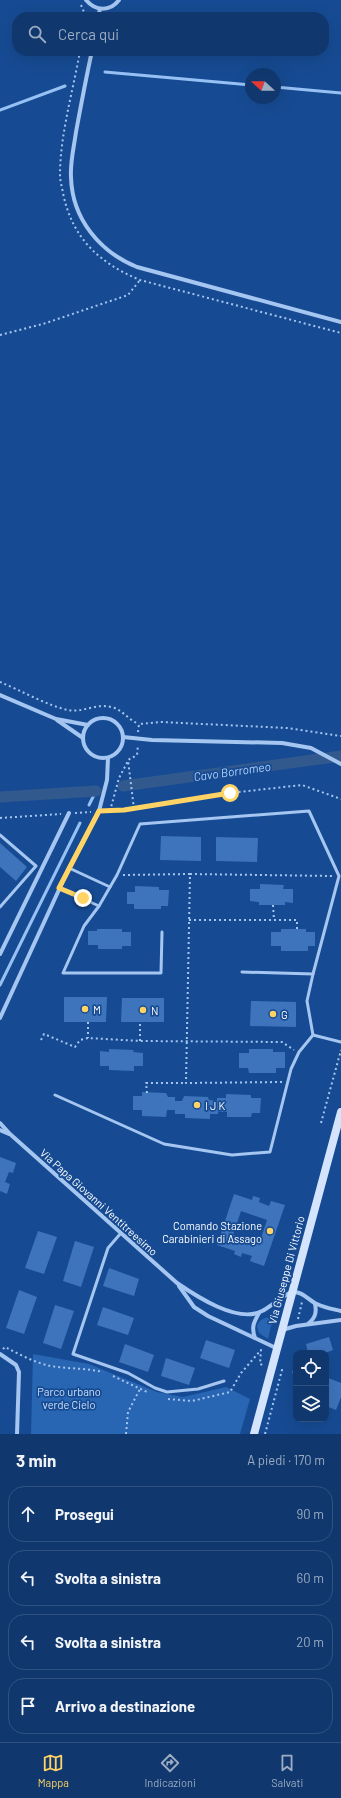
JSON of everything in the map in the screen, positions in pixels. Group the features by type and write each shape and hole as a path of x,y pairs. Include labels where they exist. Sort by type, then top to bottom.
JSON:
{"main road":[{"name":"Via Giuseppe Di Vittorio","path":"254,1434 280,1331 339,1127 341,1112"}],"street":[{"path":"86,0 94,7 100,9 113,6 119,0"},
{"path":"91,56 72,158 70,178 74,199 80,217 95,239 107,251 137,267 341,322"},
{"path":"0,695 56,718 88,725 100,719 113,721 118,725 123,737 119,750 108,758 96,757 90,754 86,749 83,738 88,725"},
{"path":"56,718 83,738"},
{"path":"123,737 138,739 282,743 311,748 341,764"},
{"path":"0,1018 59,888 99,811 107,780 108,758"},
{"path":"0,954 69,813"},
{"name":"Via Papa Giovanni Ventitreesimo","path":"0,1123 10,1134 177,1283 197,1297 234,1313 259,1313"},
{"name":"Via Papa Giovanni Ventitreesimo","path":"0,1130 10,1134"},
{"name":"Via Papa Giovanni Ventitreesimo","path":"177,1283 194,1307 208,1316 276,1348"},
{"path":"255,1338 252,1328 259,1313 291,1292 304,1295 315,1304 341,1310"},
{"path":"308,1324 314,1319 316,1314 315,1304"},
{"path":"280,1331 296,1326 341,1320"},
{"path":"0,1351 0,1354 16,1365 19,1372 17,1434"}],"lane":[{"path":"55,1095 164,1144 232,1155 270,1152 291,1069 299,1052 313,1035 307,1001 339,876 309,811 140,824 117,875 99,906 84,926 63,973 161,973 162,932"},
{"path":"0,835 36,866 0,907"},
{"path":"69,868 96,882 110,887"},
{"path":"59,888 99,906"},
{"path":"242,972 313,974"},
{"path":"313,1035 341,1042"},
{"path":"121,1233 108,1248 73,1354 128,1373 156,1388 167,1392 198,1389 224,1382"}],"path":[{"path":"78,0 84,12"},
{"path":"79,56 62,153 60,176 65,205 73,226 98,256 113,268 140,280 341,333"},
{"path":"0,335 43,324 128,295 140,280"},
{"path":"0,682 69,710 110,706 119,709 134,722 139,724 161,722 287,728 341,736"},
{"path":"110,811 119,778 128,760 137,755 139,724"},
{"path":"128,760 134,808"},
{"path":"0,818 110,811 230,793 302,785 341,799"},
{"path":"186,1083 190,874"},
{"path":"117,875 190,874 339,876"},
{"path":"274,905 274,920"},
{"path":"189,920 297,920 297,929"},
{"path":"88,1022 88,1038"},
{"path":"140,1022 140,1041"},
{"path":"41,1040 44,1034 75,1047 80,1040 88,1038 140,1041 282,1042 299,1052"},
{"path":"321,1124 341,1050"},
{"path":"147,1092 146,1083 287,1082"},
{"path":"296,1326 304,1295"},
{"path":"0,1351 5,1347 39,1363 104,1372"},
{"path":"163,1398 192,1401 230,1392 241,1373 261,1350 260,1364 282,1370 265,1434"},
{"path":"110,1374 151,1394"},
{"path":"126,1434 128,1412 140,1389"}],"green space":[{"path":"273,1317 268,1339 259,1333 257,1326 263,1319"},
{"name":"Parco urbano verde Cielo","path":"33,1354 89,1364 157,1392 183,1397 226,1387 250,1399 240,1434 31,1434"}],"building":[{"path":"161,836 201,837 201,861 160,860"},
{"path":"216,837 258,838 257,862 216,861"},
{"path":"0,843 27,867 16,881 0,867"},
{"path":"260,884 284,885 283,889 293,889 293,903 285,902 285,905 259,905 259,902 250,901 250,889 260,889"},
{"path":"135,886 159,887 159,890 169,890 168,906 161,906 161,909 134,909 134,904 127,904 127,892 135,892"},
{"path":"97,929 122,929 122,932 131,932 131,946 122,946 122,949 98,949 98,945 88,945 88,931 97,931"},
{"path":"281,929 306,929 306,932 315,932 315,946 308,946 308,951 281,951 281,946 271,946 271,932 281,932"},
{"name":"M","path":"64,997 107,997 106,1022 64,1022"},
{"name":"N","path":"122,998 164,998 164,1022 121,1022"},
{"name":"G","path":"251,1001 296,1002 296,1027 250,1026"},
{"path":"109,1049 134,1050 133,1052 143,1053 143,1066 134,1066 134,1071 109,1070 109,1066 100,1066 100,1051 109,1052"},
{"path":"249,1049 273,1049 273,1052 285,1052 285,1068 276,1068 276,1073 249,1073 248,1068 239,1068 239,1053 249,1053"},
{"name":"I J K","path":"142,1092 166,1093 168,1097 175,1097 175,1101 182,1101 184,1096 208,1097 209,1100 217,1101 217,1098 226,1098 226,1094 251,1095 251,1098 261,1098 260,1113 252,1113 251,1117 227,1117 227,1112 218,1112 218,1114 210,1114 210,1119 185,1118 185,1114 175,1114 175,1110 167,1110 166,1117 142,1116 142,1110 133,1110 133,1096 142,1096"},
{"path":"0,1157 16,1163 13,1173 9,1172 5,1182 10,1184 7,1194 0,1191"},
{"name":"Comando Stazione Carabinieri di Assago","path":"234,1194 252,1200 253,1196 260,1198 259,1202 269,1206 271,1201 285,1205 264,1266 250,1261 252,1256 242,1253 241,1257 234,1254 235,1251 217,1245","holes":["241,1211 267,1220 259,1244 233,1235"]},
{"path":"38,1231 57,1237 44,1274 25,1268"},
{"path":"75,1241 94,1247 81,1287 63,1281"},
{"path":"109,1268 139,1279 134,1296 103,1286"},
{"path":"19,1290 37,1297 24,1334 6,1328"},
{"path":"55,1305 74,1311 61,1349 43,1343"},
{"path":"103,1307 134,1318 128,1335 97,1325"},
{"path":"329,1337 333,1350 329,1352 329,1350 307,1350 306,1344"},
{"path":"206,1340 235,1350 229,1368 200,1358"},
{"path":"125,1344 154,1355 148,1372 119,1362"},
{"path":"166,1358 195,1368 189,1385 161,1376"},
{"path":"329,1378 341,1383 341,1397 336,1410 329,1407"}],"waterway":[{"path":"105,72 245,84"},
{"path":"0,110 65,86"},
{"path":"281,88 341,93"},
{"name":"Cavo Borromeo","path":"123,786 341,756"},
{"path":"89,805 96,791"},
{"name":"Cavo Borromeo","path":"0,797 96,791"},
{"path":"0,985 80,823"}],"place":[{"name":"M","path":"85,1009"},
{"name":"N","path":"143,1010"},
{"name":"G","path":"273,1014"},
{"name":"I J K","path":"197,1105"},
{"name":"Comando Stazione Carabinieri di Assago","path":"270,1231"}],"route":[{"path":"83,898 59,888 99,811 124,810 230,793"}]}
